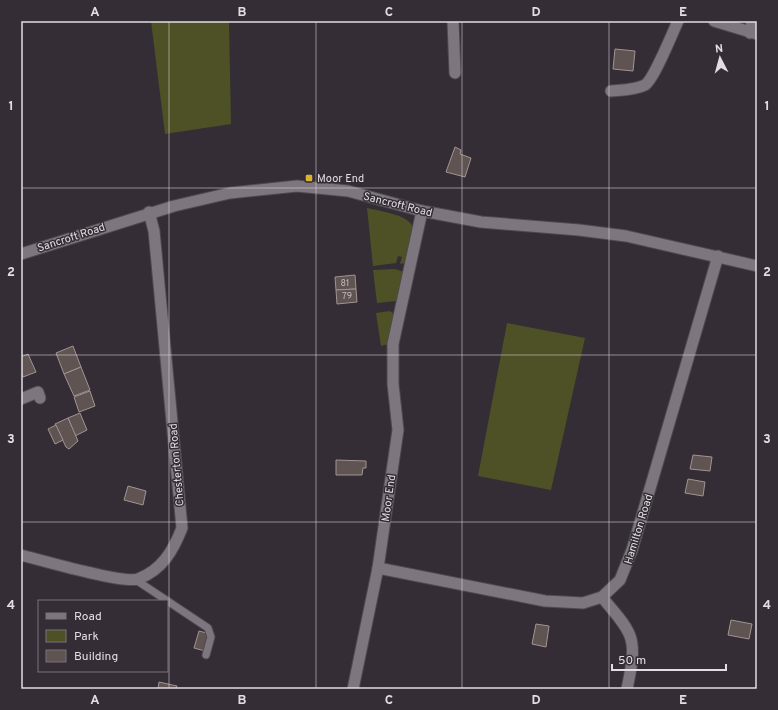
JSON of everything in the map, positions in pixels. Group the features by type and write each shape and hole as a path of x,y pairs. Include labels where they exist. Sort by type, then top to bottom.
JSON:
{"street":[{"path":"454,21 455,73"},
{"path":"611,91 635,88 646,84 656,71 664,48 678,21"},
{"path":"714,21 753,33 752,21"},
{"name":"Sancroft Road","path":"21,254 149,212 230,193 297,186 348,191 422,211 481,222 579,230 626,236 757,266"},
{"name":"Moor End","path":"353,689 378,568 398,430 393,384 393,344 422,211"},
{"name":"Chesterton Road","path":"136,580 162,566 175,546 182,528 154,231 149,212"},
{"name":"Hamilton Road","path":"378,568 545,601 583,603 602,597 620,580 632,550 718,256"},
{"path":"21,399 38,392 40,398"},
{"path":"21,555 105,576 136,580"},
{"path":"602,597 628,632 631,640 631,663 627,689"}],"lane":[{"path":"136,580 166,600"},
{"path":"168,601 208,628 211,637 206,655"}],"green space":[{"path":"151,21 229,21 231,124 165,134"},
{"path":"367,208 394,214 407,220 411,224 413,229 413,237 405,263 400,264 402,257 398,256 396,263 373,266"},
{"path":"395,269 404,272 396,301 377,303 373,270"},
{"path":"390,311 394,314 388,344 381,346 376,313"},
{"path":"507,323 585,338 551,490 478,476"}],"building":[{"path":"615,49 635,51 633,71 613,69"},
{"path":"455,147 461,150 460,154 471,158 465,177 446,172"},
{"path":"355,275 356,289 336,290 335,277"},
{"path":"356,289 357,302 337,304 336,290"},
{"path":"73,346 81,367 64,374 56,353"},
{"path":"28,354 36,372 23,377 21,372 21,357"},
{"path":"81,367 90,390 74,396 64,374"},
{"path":"90,391 95,406 79,412 74,397"},
{"path":"80,413 87,430 75,436 68,418"},
{"path":"68,418 78,441 69,449 66,447 55,424"},
{"path":"56,425 63,440 55,444 48,429"},
{"path":"693,455 712,457 710,471 690,469"},
{"path":"336,460 366,461 366,468 363,468 362,475 336,475"},
{"path":"688,479 705,482 703,496 685,493"},
{"path":"128,486 146,491 143,505 124,500"},
{"path":"731,620 752,624 749,639 728,635"},
{"path":"536,624 549,626 546,647 532,644"},
{"path":"199,631 210,634 205,651 194,648"},
{"path":"159,682 177,686 176,689 158,689"}],"place":[{"name":"Moor End","path":"309,178"}]}
